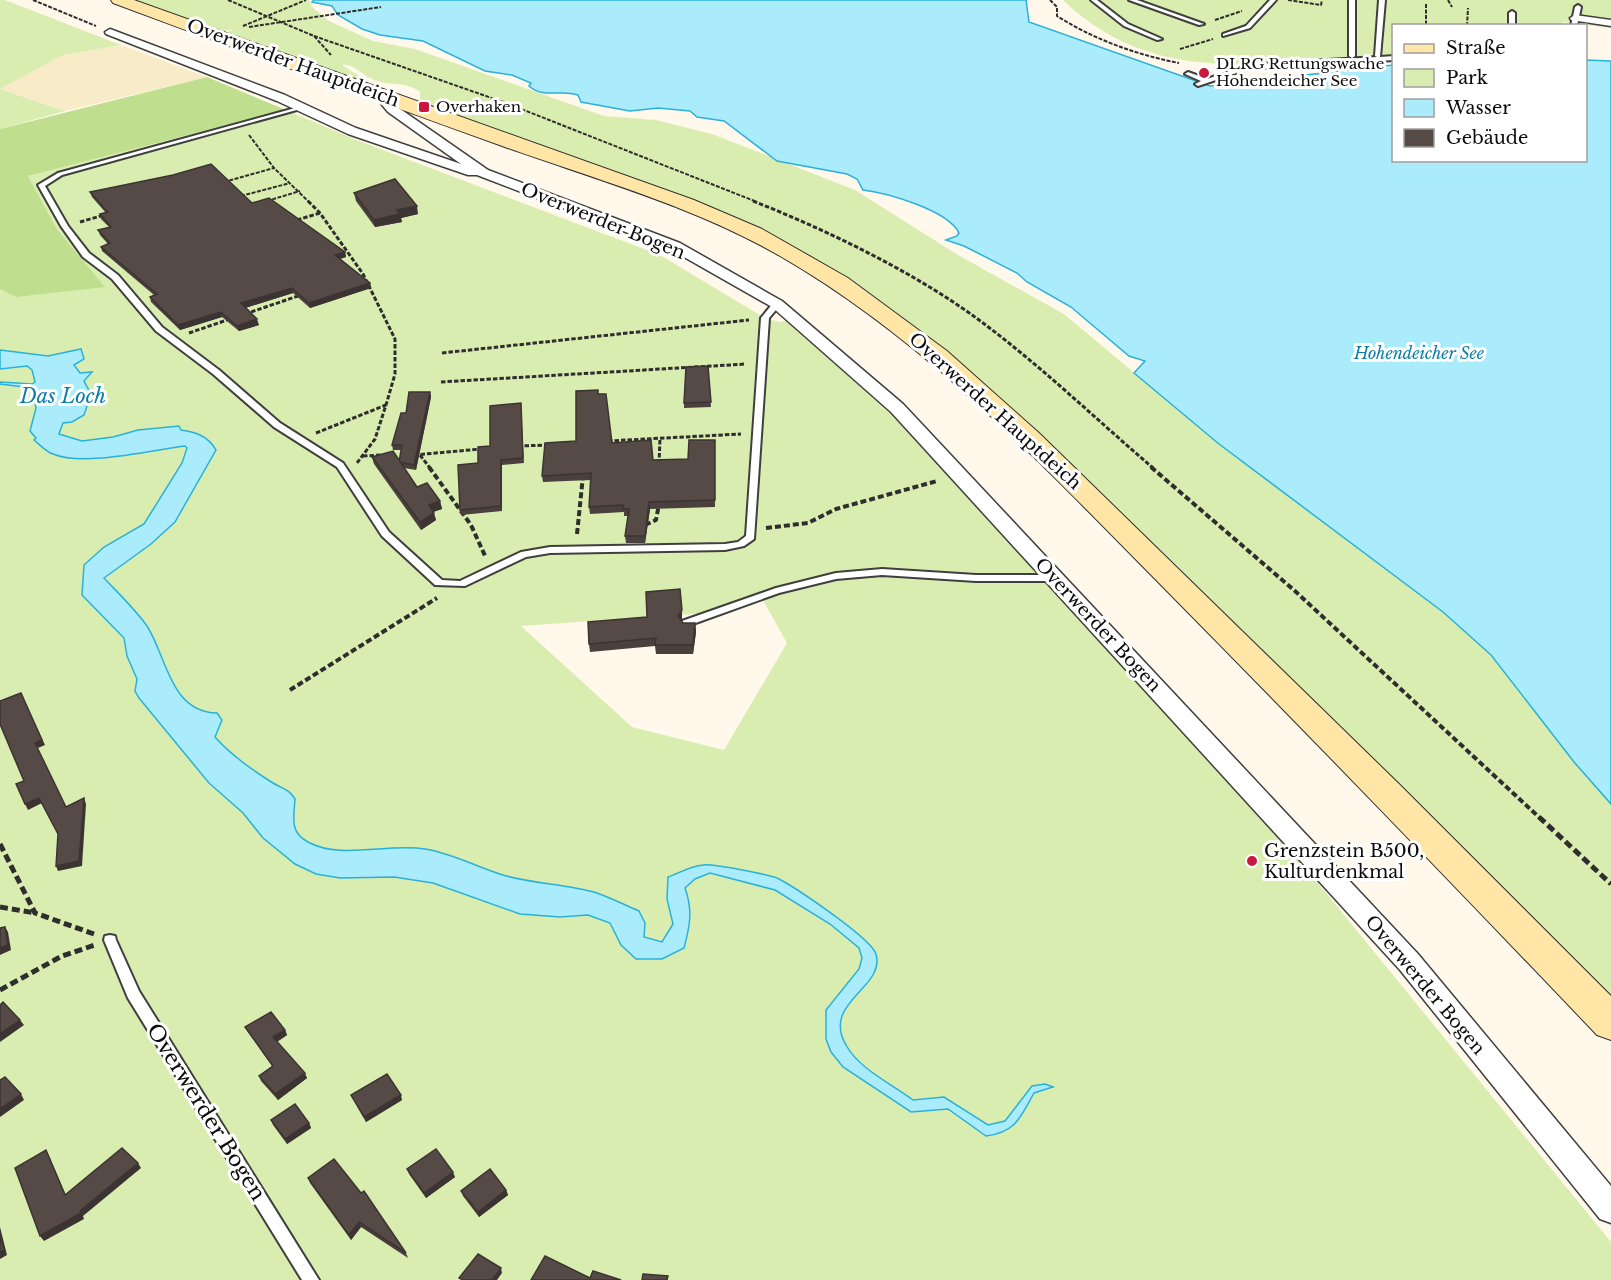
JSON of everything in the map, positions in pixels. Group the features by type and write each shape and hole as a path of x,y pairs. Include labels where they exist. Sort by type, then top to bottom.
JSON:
{"street":[{"name":"Overwerder Hauptdeich","path":"119,0 603,174 735,225 784,249 876,307 953,368 1026,435 1393,798 1611,1023"},
{"path":"1576,17 1611,23"},
{"name":"Overwerder Bogen","path":"110,32 301,108 351,131 466,172 483,173"},
{"name":"Overwerder Bogen","path":"379,94 392,109 483,173 675,246 771,311 897,408 961,474 1409,962 1611,1209"}],"lane":[{"path":"1094,0 1126,25 1159,39"},
{"path":"1132,0 1201,24"},
{"path":"1226,35 1248,27 1273,0"},
{"path":"1352,0 1352,56"},
{"path":"1378,56 1382,0"},
{"path":"1512,12 1512,24"},
{"path":"1248,27 1251,37"},
{"path":"1224,66 1247,67 1392,58"},
{"path":"1198,84 1247,67"},
{"path":"1188,74 1207,81"},
{"path":"301,108 50,178 41,185 65,226 86,255 116,277 159,329 216,372 277,425 340,465 385,534 439,583 461,584 524,554 575,549 724,547 741,544 751,537 762,363 771,311"},
{"path":"686,623 776,591 836,576 882,572 976,578 1055,578"},
{"name":"Overwerder Bogen","path":"110,940 133,994 311,1280"}],"path":[{"path":"33,0 110,32"},
{"path":"228,0 314,36 335,59"},
{"path":"267,16 306,0"},
{"path":"1285,0 1321,5 1322,0"},
{"path":"1448,0 1452,7"},
{"path":"1426,4 1426,24"},
{"path":"235,29 381,7"},
{"path":"1467,24 1468,8"},
{"path":"1180,49 1226,35"},
{"path":"241,124 274,168 320,213 363,274 395,339 395,374 375,439 347,475"},
{"path":"219,183 274,168"},
{"path":"233,198 290,183"},
{"path":"266,201 300,191"},
{"path":"297,220 320,213"},
{"path":"65,226 109,214"},
{"path":"171,339 306,293"},
{"path":"442,353 771,311"},
{"path":"441,382 762,363"},
{"path":"302,439 386,405"},
{"path":"607,441 757,434"},
{"path":"659,472 660,438"},
{"path":"508,447 552,444"},
{"path":"409,455 485,448"},
{"path":"362,456 386,455"},
{"path":"420,455 471,525 491,570"},
{"path":"575,549 583,472"},
{"path":"751,531 808,523 836,509 961,474"},
{"path":"618,548 624,533 656,520 659,493"},
{"path":"290,690 342,655 461,584"},
{"path":"0,844 35,913"},
{"path":"0,907 35,913 110,940"},
{"path":"0,990 62,956 110,940"}],"shaded area":[{"path":"121,45 207,77 65,111 0,89 63,55"}],"green space":[{"path":"0,0 121,45 63,55 0,89"},
{"path":"125,0 309,0 313,8 329,21 373,41 415,49 604,116 656,120 712,134 855,190 958,255 1064,314 1219,444 1443,612 1491,655 1574,762 1611,804 1611,1003 945,351 852,282 808,256 420,103 420,92 414,88 378,81 350,66 342,65 367,81 364,83 221,35 234,29 216,33"},
{"path":"1063,0 1611,0 1611,28 1563,22 1562,24 1392,24 1392,57 1220,64 1178,59 1138,48 1100,29"},
{"path":"207,77 286,110 28,176 57,229 105,287 16,297 0,289 0,129"},
{"path":"0,89 65,111 0,129"},
{"path":"286,110 354,139 660,255 765,318 779,322 788,320 890,410 1291,850 1611,1242 1611,1280 0,1280 0,192 104,286 57,229 28,176","holes":["759,593 787,643 724,750 632,727 521,626 706,613"]}],"water":[{"name":"Hohendeicher See","path":"314,0 1026,0 1029,22 1210,86 1392,65 1392,162 1587,162 1587,60 1611,61 1611,804 1574,762 1491,655 1443,612 1219,444 1134,373 1145,361 1129,356 1071,307 1027,282 1017,273 964,246 946,240 959,233 943,217 916,204 863,190 857,179 847,174 777,161 724,121 697,117 690,111 658,108 630,111 581,102 578,95 572,93 540,92 529,86 531,83 512,75 485,71 423,41 380,35 362,29 338,15 332,6 312,2"},
{"name":"Das Loch","path":"81,349 84,359 74,365 80,373 92,372 84,381 91,394 84,415 72,422 63,423 59,434 82,441 113,437 138,430 179,426 181,430 205,438 216,450 175,522 151,544 104,578 147,626 179,693 201,710 217,713 222,720 215,737 242,762 293,796 295,799 295,829 302,838 321,847 335,850 425,849 514,878 597,893 639,911 645,923 644,937 662,942 673,924 667,899 668,877 694,867 708,865 774,877 801,892 848,926 876,954 877,966 872,977 847,1006 842,1017 841,1030 846,1045 867,1069 913,1100 944,1097 988,1125 1005,1121 1032,1086 1045,1084 1053,1087 1034,1093 1021,1117 1011,1127 986,1136 948,1109 911,1112 843,1067 831,1052 826,1039 826,1010 859,969 862,958 859,948 830,924 775,890 710,873 695,879 685,888 690,918 684,948 662,959 636,959 621,945 610,923 588,915 560,917 520,914 433,883 394,877 340,878 316,874 295,864 263,838 243,813 209,783 139,698 135,691 137,679 127,656 124,638 82,595 84,565 104,547 144,524 182,463 187,448 185,446 82,459 66,458 50,453 34,440 36,438 30,431 36,408 32,388 0,384 0,382 32,384 35,382 32,370 27,366 0,369 0,350 48,356"}],"building":[{"path":"211,164 252,203 269,198 345,252 335,255 370,283 309,303 292,288 241,303 257,319 237,326 221,312 178,325 150,297 157,294 101,247 110,243 98,230 111,227 100,214 108,212 90,192 173,175"},
{"path":"395,179 417,206 397,210 400,214 374,220 354,193"},
{"path":"708,366 711,402 684,403 686,367"},
{"path":"598,390 598,394 606,394 612,443 651,440 653,460 688,459 689,440 715,440 715,500 649,502 645,536 625,536 629,509 623,509 623,505 589,507 591,473 542,476 545,443 576,441 576,391"},
{"path":"409,392 430,392 414,465 399,462 402,445 392,445 401,413 406,413"},
{"path":"521,403 523,458 501,460 501,506 460,510 458,465 478,463 478,447 490,446 490,406"},
{"path":"393,451 417,487 427,483 440,501 429,505 434,513 420,522 372,457"},
{"path":"680,589 682,610 678,616 683,623 695,623 693,645 655,645 656,638 589,644 588,622 647,617 646,592"},
{"path":"21,693 42,740 35,743 66,807 84,798 79,861 56,866 58,834 39,798 25,804 16,784 24,781 0,724 0,701"},
{"path":"5,927 8,945 0,948 0,928"},
{"path":"3,1002 20,1020 0,1034 0,1005"},
{"path":"271,1012 285,1030 273,1037 305,1073 275,1094 259,1076 273,1066 245,1027"},
{"path":"387,1074 401,1095 364,1117 351,1095"},
{"path":"5,1077 21,1094 0,1109 0,1080"},
{"path":"295,1104 309,1123 285,1139 271,1120"},
{"path":"122,1148 138,1163 80,1211 81,1213 40,1236 15,1168 46,1150 65,1195"},
{"path":"436,1149 453,1172 424,1193 407,1169"},
{"path":"334,1159 361,1193 364,1191 406,1253 359,1222 349,1235 308,1178"},
{"path":"490,1169 506,1190 478,1212 461,1191"},
{"path":"0,1236 4,1250 0,1252"},
{"path":"478,1254 501,1268 492,1280 459,1278"},
{"path":"545,1256 590,1278 593,1271 621,1280 531,1280"},
{"path":"643,1274 668,1276 667,1280 642,1280"}],"place":[{"name":"DLRG Rettungswache Hohendeicher See","path":"1204,73"},
{"name":"Overhaken","path":"424,107"},
{"name":"Grenzstein B500, Kulturdenkmal","path":"1252,861"}]}
